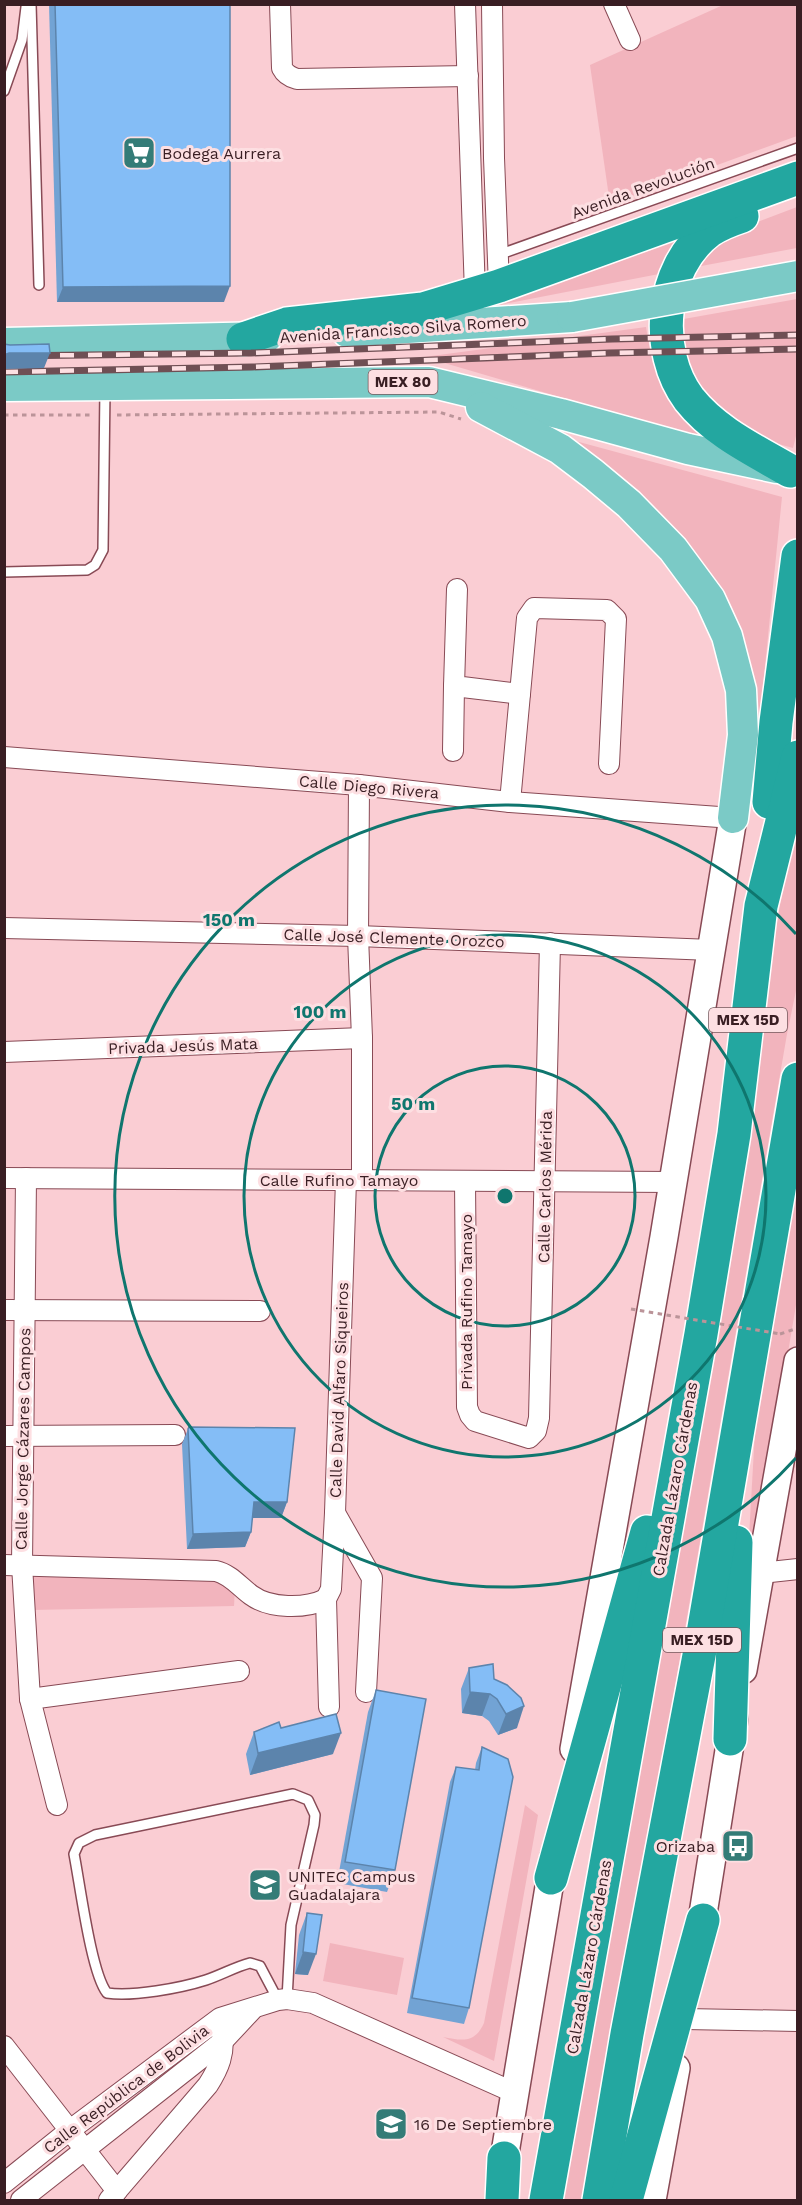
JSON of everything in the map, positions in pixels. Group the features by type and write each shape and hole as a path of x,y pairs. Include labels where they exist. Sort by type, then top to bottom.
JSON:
{"highway":[{"path":"243,339 287,324 423,309 491,278 798,178"},
{"path":"794,471 731,436 688,398 672,363 668,346 667,311 679,268 696,243 707,232 721,223 798,197"},
{"path":"761,906 776,722 798,556"},
{"name":"Calzada Lázaro Cárdenas","path":"546,2200 701,1334 734,1134 761,906 798,757"},
{"name":"MEX 15D","path":"599,2200 627,2034 701,1645 798,1079"},
{"path":"551,1878 701,1334"},
{"path":"730,1738 740,1419"},
{"path":"626,2200 702,1920"},
{"path":"502,2200 504,2158"}],"main road":[{"name":"Avenida Francisco Silva Romero","path":"4,343 243,339 572,317 798,276"},
{"name":"MEX 80","path":"4,386 105,400 429,382 688,448 794,471"},
{"path":"429,382 560,449 629,504 673,549 710,599 727,636 741,690 743,735 734,818 712,950 497,2200"},
{"path":"652,2200 702,1920 730,1738 798,1361"}],"street":[{"path":"280,4 282,68 284,72 297,80 468,76"},
{"path":"465,4 471,157 491,278"},
{"path":"491,278 494,158 492,4"},
{"path":"614,4 630,40"},
{"path":"471,157 494,158"},
{"path":"453,751 457,589"},
{"path":"510,802 527,618 531,610 538,606 610,611 616,619 609,764"},
{"path":"454,686 519,694"},
{"name":"Calle Diego Rivera","path":"4,757 359,785 510,802 734,818"},
{"name":"Calle David Alfaro Siqueiros","path":"328,1707 326,1599 331,1589 362,1038 358,936 359,785"},
{"name":"Calle José Clemente Orozco","path":"4,928 358,936 712,950"},
{"name":"Calle Carlos Mérida","path":"536,1431 539,1418 550,943"},
{"name":"Privada Jesús Mata","path":"4,1053 362,1038"},
{"name":"Calle Rufino Tamayo","path":"4,1178 673,1182"},
{"name":"Calle Jorge Cázares Campos","path":"26,1178 25,1310 14,1436 13,1565 30,1699 57,1805"},
{"name":"Privada Rufino Tamayo","path":"465,1181 467,1407 475,1421 526,1438 531,1437 536,1431"},
{"path":"4,1310 260,1311"},
{"path":"14,1436 175,1435"},
{"path":"335,1513 372,1578 366,1692"},
{"path":"13,1565 216,1571 225,1574 254,1596 269,1603 313,1604 326,1599"},
{"path":"761,1573 798,1569"},
{"path":"30,1699 239,1671"},
{"name":"Calle República de Bolivia","path":"4,2183 70,2130 220,2018 283,1999 313,2003 515,2093"},
{"name":"Calle República de Bolivia","path":"21,2200 223,2041 254,2007"},
{"path":"4,2046 85,2150 113,2196 208,2085 220,2064 223,2041 220,2018"},
{"path":"685,2019 798,2021"}],"lane":[{"path":"4,91 22,40 29,4"},
{"path":"29,4 39,285"},
{"name":"Avenida Revolución","path":"491,278 798,148"},
{"path":"4,572 72,572 87,570 95,565 103,550 105,400"},
{"path":"293,1794 308,1800 315,1815 314,1825 291,1924 283,1999 260,1966 250,1963 203,1981 122,1995 107,1993 100,1985 74,1854 79,1843 95,1836 293,1794"}],"path":[{"path":"4,415 105,400 439,412 470,421"},
{"path":"631,1309 780,1334 798,1328"}],"shaded area":[{"path":"723,5 797,5 797,136 610,204 590,65"},
{"path":"797,207 797,248 696,267 717,244 744,227"},
{"path":"685,229 659,274 431,318"},
{"path":"797,299 798,428 793,448 756,438 723,419 683,363 678,320"},
{"path":"646,327 653,363 665,391 683,416 709,441 424,357"},
{"path":"568,439 782,497 758,736 736,627"},
{"path":"797,807 797,986 587,2200 561,2200 713,1334"},
{"path":"797,1171 797,1299 754,1555 748,1555 755,1431"},
{"path":"30,1577 214,1577 235,1588 234,1606 32,1610"},
{"path":"525,1805 538,1815 494,2061 443,2037 468,2039 477,2034 484,2023"},
{"path":"330,1943 404,1958 397,1995 323,1981"}],"building":[{"name":"Bodega Aurrera","path":"55,4 230,4 230,286 63,287"},
{"path":"4,344 49,344 50,353 4,355"},
{"path":"189,1427 295,1428 287,1502 254,1502 251,1532 193,1534"},
{"path":"493,1664 494,1679 507,1685 521,1698 524,1706 506,1714 497,1699 490,1694 470,1692 469,1668"},
{"path":"376,1690 426,1699 395,1870 345,1862"},
{"path":"336,1714 341,1733 258,1753 254,1732 279,1722 281,1728"},
{"path":"482,1747 508,1759 513,1777 469,2008 412,1998 456,1767 479,1770"},
{"path":"307,1913 322,1915 316,1954 303,1952"}],"railway":[{"path":"4,356 251,353 612,339 798,335"},
{"path":"4,372 252,367 609,353 798,349"}],"place":[{"name":"Bodega Aurrera","path":"139,153"},
{"name":"Orizaba","path":"738,1846"},
{"name":"UNITEC Campus Guadalajara","path":"265,1885"},
{"name":"16 De Septiembre","path":"391,2124"}]}
